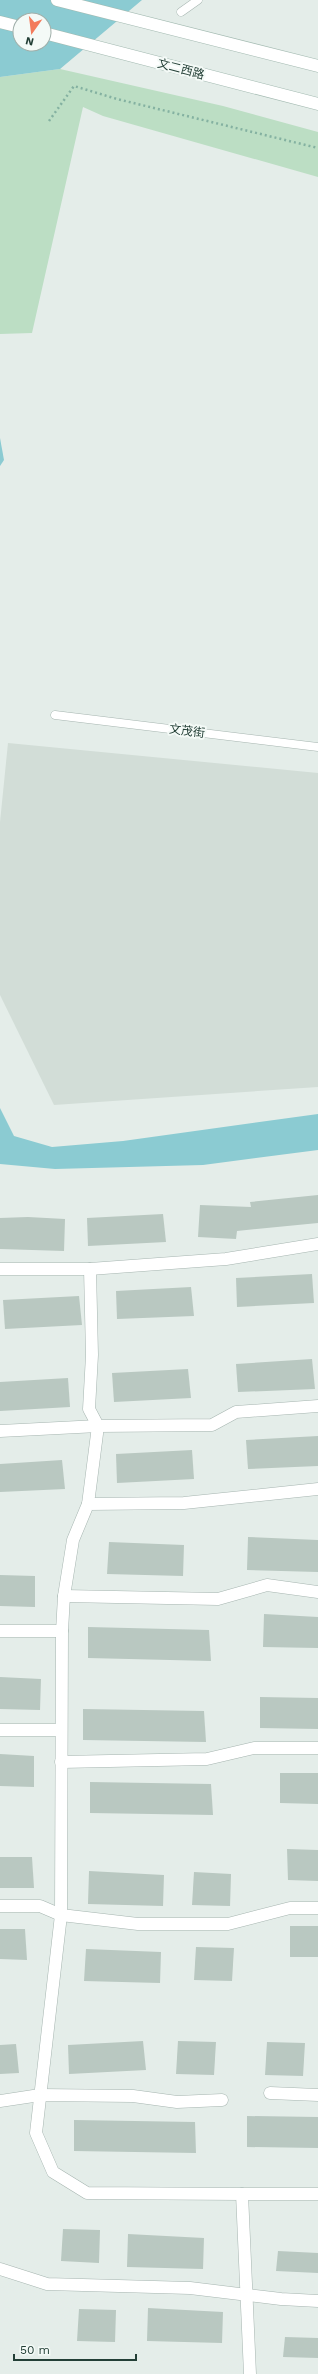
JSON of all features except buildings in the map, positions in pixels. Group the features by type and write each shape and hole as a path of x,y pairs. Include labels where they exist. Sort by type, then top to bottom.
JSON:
{"street":[{"path":"57,0 318,66"},
{"path":"0,22 12,25"},
{"name":"文二西路","path":"52,35 318,104"},
{"path":"0,1269 90,1269 226,1259 318,1244"},
{"path":"90,1269 92,1355 89,1409 98,1426 88,1504 73,1540 64,1596 60,1762 61,1915 36,2132 53,2172 87,2193 318,2194"},
{"path":"0,1430 98,1426 212,1425 236,1412 318,1406"},
{"path":"88,1504 184,1503 318,1489"},
{"path":"64,1596 218,1599 267,1585 318,1592"},
{"path":"0,1631 62,1631"},
{"path":"0,1730 61,1730"},
{"path":"60,1762 207,1759 254,1748 318,1748"},
{"path":"0,1906 40,1906 61,1915 138,1924 228,1924 290,1908 318,1908"},
{"path":"270,2093 318,2095"},
{"path":"0,2101 40,2095 133,2096 177,2102 222,2100"},
{"path":"242,2194 250,2374"},
{"path":"0,2269 47,2284 190,2288 281,2299 318,2301"}],"lane":[{"path":"181,12 198,0"},
{"name":"文茂街","path":"55,715 318,747"}],"path":[{"path":"49,121 74,86 117,99 318,148"}],"shaded area":[{"path":"8,743 318,773 318,1087 54,1105 0,995 0,822"}],"green space":[{"path":"60,69 223,106 318,132 318,177 103,116 83,107 32,333 0,334 0,77"}],"water":[{"path":"0,0 142,0 60,69 0,77"},
{"path":"0,438 4,460 0,466"},
{"path":"0,1108 14,1136 52,1147 123,1141 318,1114 318,1150 203,1165 55,1169 0,1164"}]}
